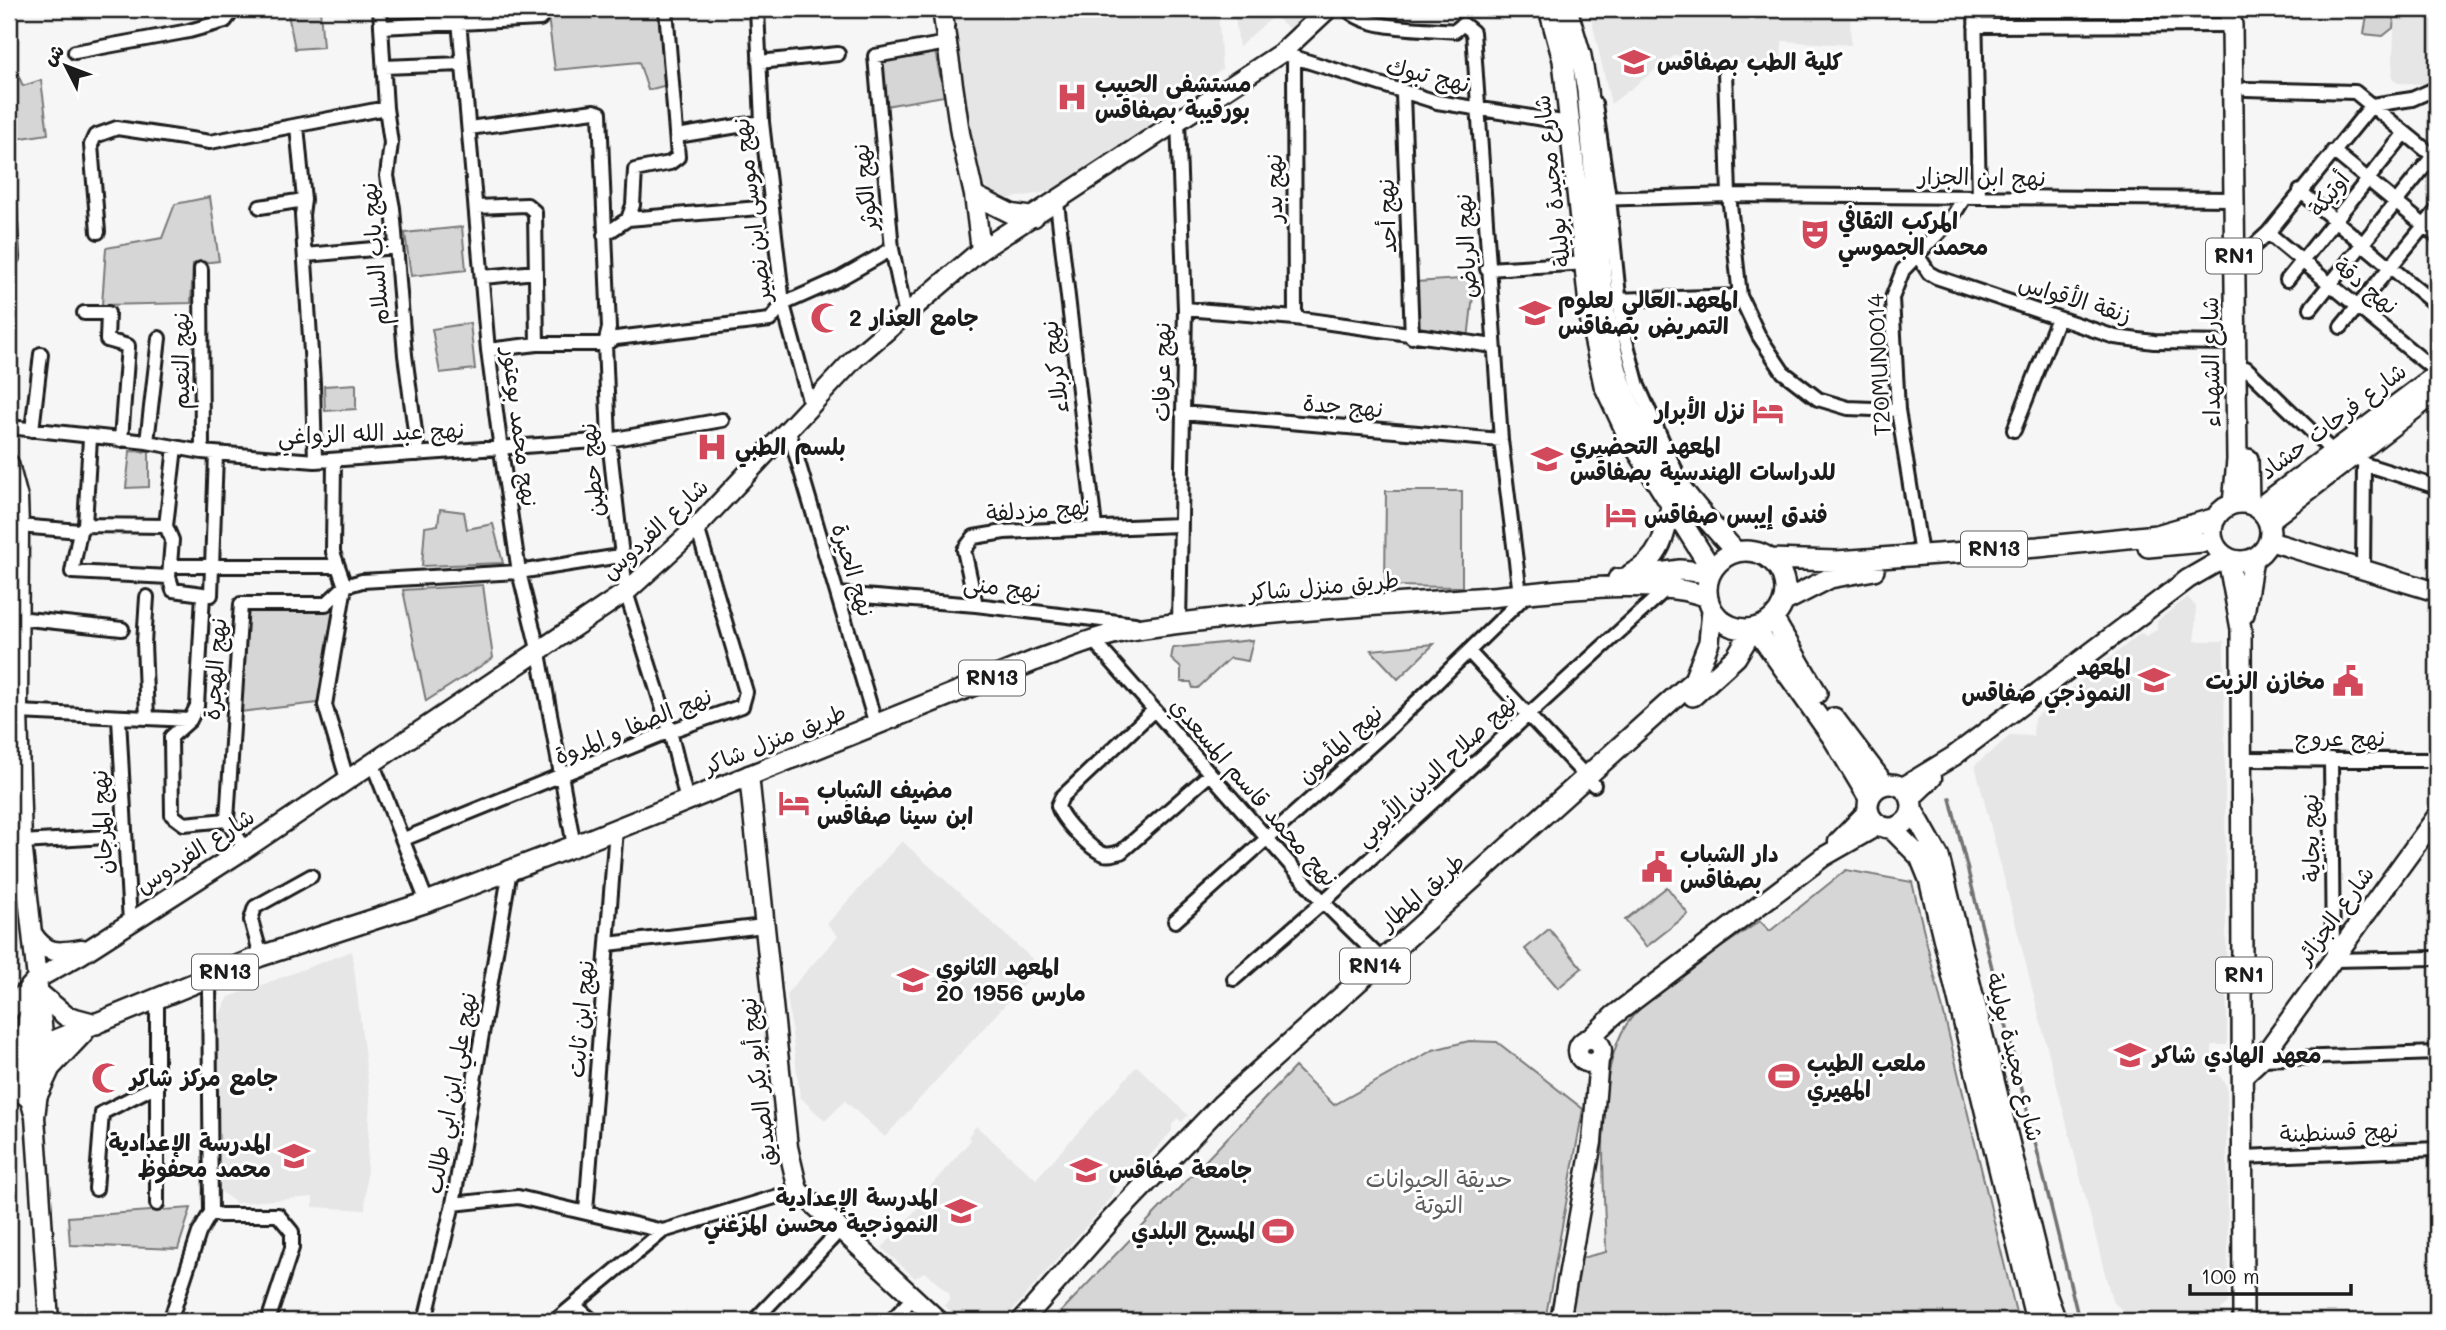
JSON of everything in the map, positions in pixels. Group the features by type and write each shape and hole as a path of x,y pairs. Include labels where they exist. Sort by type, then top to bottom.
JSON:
{"main road":[{"name":"شارع مجيدة بوليلة","path":"1549,9 1563,60 1587,263 1591,324 1604,385 1628,436 1711,571"},
{"name":"شارع مجيدة بوليلة","path":"1567,9 1581,55 1603,198 1611,300 1611,346 1623,388 1662,462 1736,552"},
{"name":"شارع الشهداء","path":"2234,14 2246,89 2246,368 2252,509"},
{"name":"شارع الشهداء","path":"2234,14 2236,460 2252,509"},
{"path":"1622,578 1654,558 1664,536 1671,506"},
{"path":"2216,517 2252,509"},
{"name":"RN1","path":"2252,509 2269,541"},
{"name":"RN1","path":"2216,517 2220,551 2241,629"},
{"name":"RN13","path":"1769,559 1837,561 2135,538 2157,535 2216,517"},
{"path":"2220,551 2236,561 2253,559 2269,541"},
{"name":"RN13","path":"1778,610 1821,582 1855,573 2220,551"},
{"path":"1736,552 1754,552 1769,559 1783,578 1778,610 1754,629 1729,626 1709,604 1711,571 1727,556 1736,552"},
{"name":"RN1","path":"2243,1321 2245,1074 2241,629 2253,559"},
{"name":"طريق منزل شاكر","path":"1589,588 1622,578 1680,570 1711,571"},
{"name":"طريق منزل شاكر","path":"17,1055 157,1001 261,956 427,902 574,846 1093,640 1128,631 1170,626 1589,588 1694,592 1709,604"},
{"name":"طريق المطار","path":"1590,782 1694,680 1709,642 1709,604"},
{"name":"شارع مجيدة بوليلة","path":"1778,610 1824,703 1902,795 1939,857 2047,1296 2056,1321"},
{"name":"شارع مجيدة بوليلة","path":"1754,629 1833,738 1877,816 1920,857 1929,879 2036,1321"},
{"name":"طريق المطار","path":"1022,1321 1191,1135 1590,782 1736,657 1754,629"},
{"path":"1877,816 1902,795"},
{"path":"1877,816 1902,825 1902,795"},
{"name":"طريق المطار","path":"1037,1321 1228,1113 1385,963"},
{"path":"9,1083 34,1095 56,1061 94,1025 66,1016 38,985"},
{"path":"2047,1296 2060,1314 2075,1321"}],"street":[{"path":"75,51 225,21 234,9"},
{"name":"نهج باب السلام","path":"380,9 386,108 391,143 387,176 418,454"},
{"path":"628,219 633,205 635,170 670,163 678,157 666,9"},
{"name":"نهج موسى ابن نصير","path":"757,9 762,122 783,304 810,404"},
{"path":"942,9 981,250"},
{"name":"شارع الفردوس","path":"9,1010 92,946 245,849 626,592 697,527 810,404 905,312 981,250 1057,203 1178,121 1288,55 1328,9"},
{"name":"نهج الرياض","path":"1347,9 1352,14 1390,26 1455,31 1464,24 1471,28 1480,108 1487,270 1501,440 1524,594"},
{"path":"1975,9 1979,197"},
{"path":"1975,26 2234,14"},
{"path":"381,27 458,15 540,19"},
{"name":"نهج محمد بوعتور","path":"458,15 484,277 488,350 501,450 519,572 539,653 574,846"},
{"name":"نهج الكوثر","path":"905,312 892,249 875,56 947,43"},
{"path":"759,62 838,54"},
{"name":"نهج تبوك","path":"1288,55 1403,94 1569,123"},
{"name":"نهج بدر","path":"1288,55 1295,318"},
{"path":"384,67 462,64"},
{"path":"1725,71 1729,195 1740,296 1772,357 1808,393 1848,408 1898,411"},
{"path":"2245,254 2268,233 2372,105 2412,99 2437,88"},
{"path":"2246,89 2348,90 2372,105 2435,158 2396,201 2311,308"},
{"name":"نهج أحد","path":"1403,94 1412,337"},
{"path":"98,232 91,145 95,136 117,128 210,142 386,108"},
{"name":"نهج حطين","path":"469,128 600,113 609,328 605,344 609,440 620,556 626,592 670,731 687,801"},
{"name":"نهج عرفات","path":"1170,626 1179,525 1185,309 1178,121"},
{"path":"677,136 762,122"},
{"path":"297,126 304,200 302,215 315,461"},
{"name":"أوتيكة","path":"2287,281 2405,133"},
{"path":"2333,151 2437,236"},
{"path":"2300,191 2432,302 2437,284"},
{"path":"974,195 1012,214 1034,217"},
{"name":"نهج ابن الجزار","path":"1603,198 1729,195 2235,200"},
{"name":"T20MUN0014","path":"1921,554 1898,411 1892,299 1897,278 1949,222 1964,198"},
{"path":"260,207 304,200"},
{"path":"9,203 12,258"},
{"name":"نهج كربلاء","path":"1057,203 1095,527"},
{"path":"477,207 527,205 535,212 537,344"},
{"path":"604,234 628,219 771,207"},
{"path":"2341,327 2437,210"},
{"name":"نهج دقة","path":"2268,233 2437,373"},
{"path":"306,255 396,247"},
{"path":"488,350 537,344 605,344 616,338 770,320 783,304 839,279 892,249"},
{"name":"زنقة الأقواس","path":"1918,256 1925,269 1936,277 2126,339 2235,343"},
{"path":"1487,270 1587,263"},
{"name":"نهج النعيم","path":"201,270 202,452"},
{"path":"484,277 536,272"},
{"path":"1611,300 1740,296"},
{"path":"1185,309 1295,318 1412,337 1494,346"},
{"path":"84,313 108,313 107,340 128,346 121,440"},
{"path":"2014,430 2058,318"},
{"path":"147,442 159,338"},
{"path":"32,430 41,354"},
{"path":"2246,368 2332,451"},
{"name":"شارع فرحات حشاد","path":"2252,509 2437,373"},
{"name":"شارع فرحات حشاد","path":"2252,509 2360,459 2437,393"},
{"name":"نهج جدة","path":"1182,413 1501,440"},
{"name":"نهج عبد الله الزواغي","path":"9,426 90,438 147,442 216,454 315,461 501,450 609,440 722,420"},
{"name":"نهج الحيرة","path":"788,428 876,724"},
{"path":"90,438 82,528 72,572 170,572 213,568 338,566"},
{"path":"175,447 166,526 172,540 170,572 173,590 211,595 216,454"},
{"path":"2363,571 2360,459 2437,487"},
{"path":"334,460 332,552 345,586 326,705 347,779"},
{"path":"9,464 18,498 19,526 14,564 22,842 44,1043 34,1095 49,1321"},
{"name":"نهج مزدلفة","path":"976,605 964,550 974,537 1004,532 1179,525"},
{"path":"19,526 166,526"},
{"name":"نهج الصفا و المروة","path":"404,839 670,731 742,706 746,692 697,527"},
{"path":"2269,541 2437,592"},
{"path":"1902,795 2188,579 2220,551"},
{"name":"نهج الهجرة","path":"227,820 240,604 326,604 345,586 362,581 519,572 620,556"},
{"name":"نهج صلاح الدين الأيوبي","path":"1234,979 1323,902 1665,589"},
{"path":"203,594 197,706 190,720 171,737 172,815 184,824 227,820 245,849"},
{"name":"نهج منى","path":"838,594 976,605 1170,626"},
{"name":"نهج المأمون","path":"1175,921 1470,653 1524,594"},
{"path":"147,718 144,643 148,597"},
{"path":"15,608 122,629"},
{"name":"نهج محمد قاسم المسعدي","path":"1093,640 1323,902 1385,963"},
{"path":"1470,653 1590,782"},
{"path":"1154,710 1062,797 1058,806 1065,820 1098,851 1109,855 1121,852 1210,774"},
{"path":"18,712 190,720"},
{"name":"نهج المرجان","path":"119,718 123,836 130,923"},
{"name":"نهج عروج","path":"2243,759 2437,761"},
{"name":"نهج بجاية","path":"2331,759 2333,960"},
{"path":"372,762 427,902"},
{"name":"نهج أبو بكر الصديق","path":"749,775 788,1147 798,1190 939,1321"},
{"path":"1560,1321 1595,1109 1593,1051 1631,1003 1877,816"},
{"name":"شارع الجزائر","path":"2245,1074 2260,1059 2437,816"},
{"name":"نهج ابن ثابت","path":"586,1211 616,829"},
{"path":"22,842 123,836"},
{"name":"نهج علي ابن ابي طالب","path":"425,1321 453,1204 510,870"},
{"path":"261,956 251,920 255,907 312,876"},
{"path":"608,944 764,926"},
{"path":"31,931 48,951 60,953 92,946"},
{"path":"2333,960 2437,958"},
{"path":"170,1321 198,1233 211,1212 209,979"},
{"path":"34,1095 17,1055 38,985"},
{"path":"157,1001 157,1204"},
{"path":"2260,1059 2437,1053"},
{"path":"96,1189 102,1113 157,1085"},
{"name":"نهج قسنطينة","path":"2243,1157 2437,1149"},
{"path":"555,1321 663,1231 798,1190"},
{"path":"453,1204 477,1203 507,1196 586,1211 663,1231"},
{"path":"211,1212 220,1215 278,1215 292,1232 292,1248 268,1321"},
{"path":"754,1321 840,1230"},
{"path":"891,1321 913,1298"},
{"path":"574,1305 593,1321"}],"shaded area":[{"name":"مستشفى الحبيب بورقيبة بصفاقس","path":"952,9 1218,9 1222,69 1150,117 1150,130 1079,179 1042,193 1006,199 991,193 982,182 974,158"},
{"path":"1234,9 1319,9 1296,34 1273,16 1239,47"},
{"name":"كلية الطب بصفاقس","path":"1589,9 1850,9 1851,45 1782,41 1781,68 1675,55 1611,104"},
{"path":"2395,9 2437,9 2437,80 2425,84 2398,83 2392,79"},
{"name":"معهد الهادي شاكر","path":"2188,597 2196,607 2195,641 2224,641 2227,1045 2212,1045 2212,1064 2227,1087 2228,1302 2214,1317 2131,1318 2112,1301 1975,765 2011,735 2033,736 2034,718 2141,633 2146,636 2157,630 2157,621"},
{"name":"المعهد الثانوي 20 مارس 1956","path":"902,841 1040,966 885,1137 845,1101 825,1121 800,1097 787,993 838,936 827,924"},
{"path":"352,951 370,1099 365,1210 313,1207 313,1197 236,1203 220,1191 217,1019 229,997"},
{"path":"1137,1066 1188,1115 1182,1122 1177,1118 1172,1125 1172,1131 1137,1170 1121,1171 1111,1198 1003,1321 962,1321 944,1305 950,1299 949,1293 924,1272 915,1278 882,1248 932,1192 928,1189 971,1140 968,1137 976,1126 1036,1179"}],"green space":[{"path":"287,9 320,9 323,47 295,49"},
{"path":"547,9 657,9 667,85 648,90 639,62 555,70"},
{"path":"2368,9 2395,9 2393,28 2383,36 2364,34"},
{"path":"935,51 944,96 885,106 881,61"},
{"path":"19,77 23,86 41,80 48,134 9,140 9,79"},
{"path":"210,197 219,261 193,264 191,303 102,305 106,248 162,238 175,204"},
{"path":"462,227 466,270 411,276 405,233"},
{"path":"1475,278 1468,339 1419,331 1416,282"},
{"path":"470,323 475,369 440,373 432,329"},
{"path":"356,384 356,409 325,411 324,386"},
{"path":"130,451 149,452 149,487 126,488"},
{"path":"1386,491 1462,491 1462,587 1385,586"},
{"path":"440,509 464,512 467,529 493,524 503,563 422,566 425,527 438,525"},
{"path":"483,585 493,658 426,701 403,590"},
{"path":"336,609 318,703 239,712 245,610"},
{"path":"1253,640 1248,661 1230,658 1198,688 1193,688 1191,682 1181,682 1181,668 1171,659 1173,648"},
{"path":"1434,644 1398,679 1371,650"},
{"name":"ملعب الطيب المهيري","path":"1846,870 1912,882 2018,1321 1833,1321 1831,1314 1821,1316 1822,1321 1569,1321 1581,1258 1606,1252 1603,1163 1605,1096 1610,1065 1619,1038 1644,1004 1675,979 1760,921 1770,931"},
{"path":"1667,887 1688,914 1646,947 1625,920"},
{"path":"1549,929 1582,968 1558,988 1525,949"},
{"name":"حديقة الحيوانات التوتة","path":"1469,1041 1497,1042 1583,1109 1545,1321 1052,1321 1295,1067 1334,1105 1433,1050"},
{"path":"191,1208 178,1249 70,1245 68,1217"}],"waterway":[{"path":"1950,798 2078,1316"}],"place":[{"name":"كلية الطب بصفاقس","path":"1634,62"},
{"name":"مستشفى الحبيب بورقيبة بصفاقس","path":"1072,97"},
{"name":"المركب الثقافي محمد الجموسي","path":"1815,234"},
{"name":"المعهد العالي لعلوم التمريض بصفاقس","path":"1535,313"},
{"name":"جامع العذار 2","path":"826,318"},
{"name":"نزل الأبرار","path":"1768,411"},
{"name":"بلسم الطبي","path":"712,447"},
{"name":"المعهد التحضيري للدراسات الهندسية بصفاقس","path":"1547,459"},
{"name":"فندق إيبس صفاقس","path":"1621,515"},
{"name":"المعهد النموذجي صفاقس","path":"2154,680"},
{"name":"مخازن الزيت","path":"2348,681"},
{"name":"مضيف الشباب ابن سينا صفاقس","path":"794,803"},
{"name":"دار الشباب بصفاقس","path":"1657,867"},
{"name":"المعهد الثانوي 20 مارس 1956","path":"913,980"},
{"name":"معهد الهادي شاكر","path":"2130,1055"},
{"name":"ملعب الطيب المهيري","path":"1784,1076"},
{"name":"جامع مركز شاكر","path":"107,1078"},
{"name":"المدرسة الإعدادية محمد محفوظ","path":"294,1156"},
{"name":"جامعة صفاقس","path":"1086,1170"},
{"name":"المدرسة الإعدادية النموذجية محسن المزغني","path":"961,1211"},
{"name":"المسبح البلدي","path":"1278,1231"}]}
